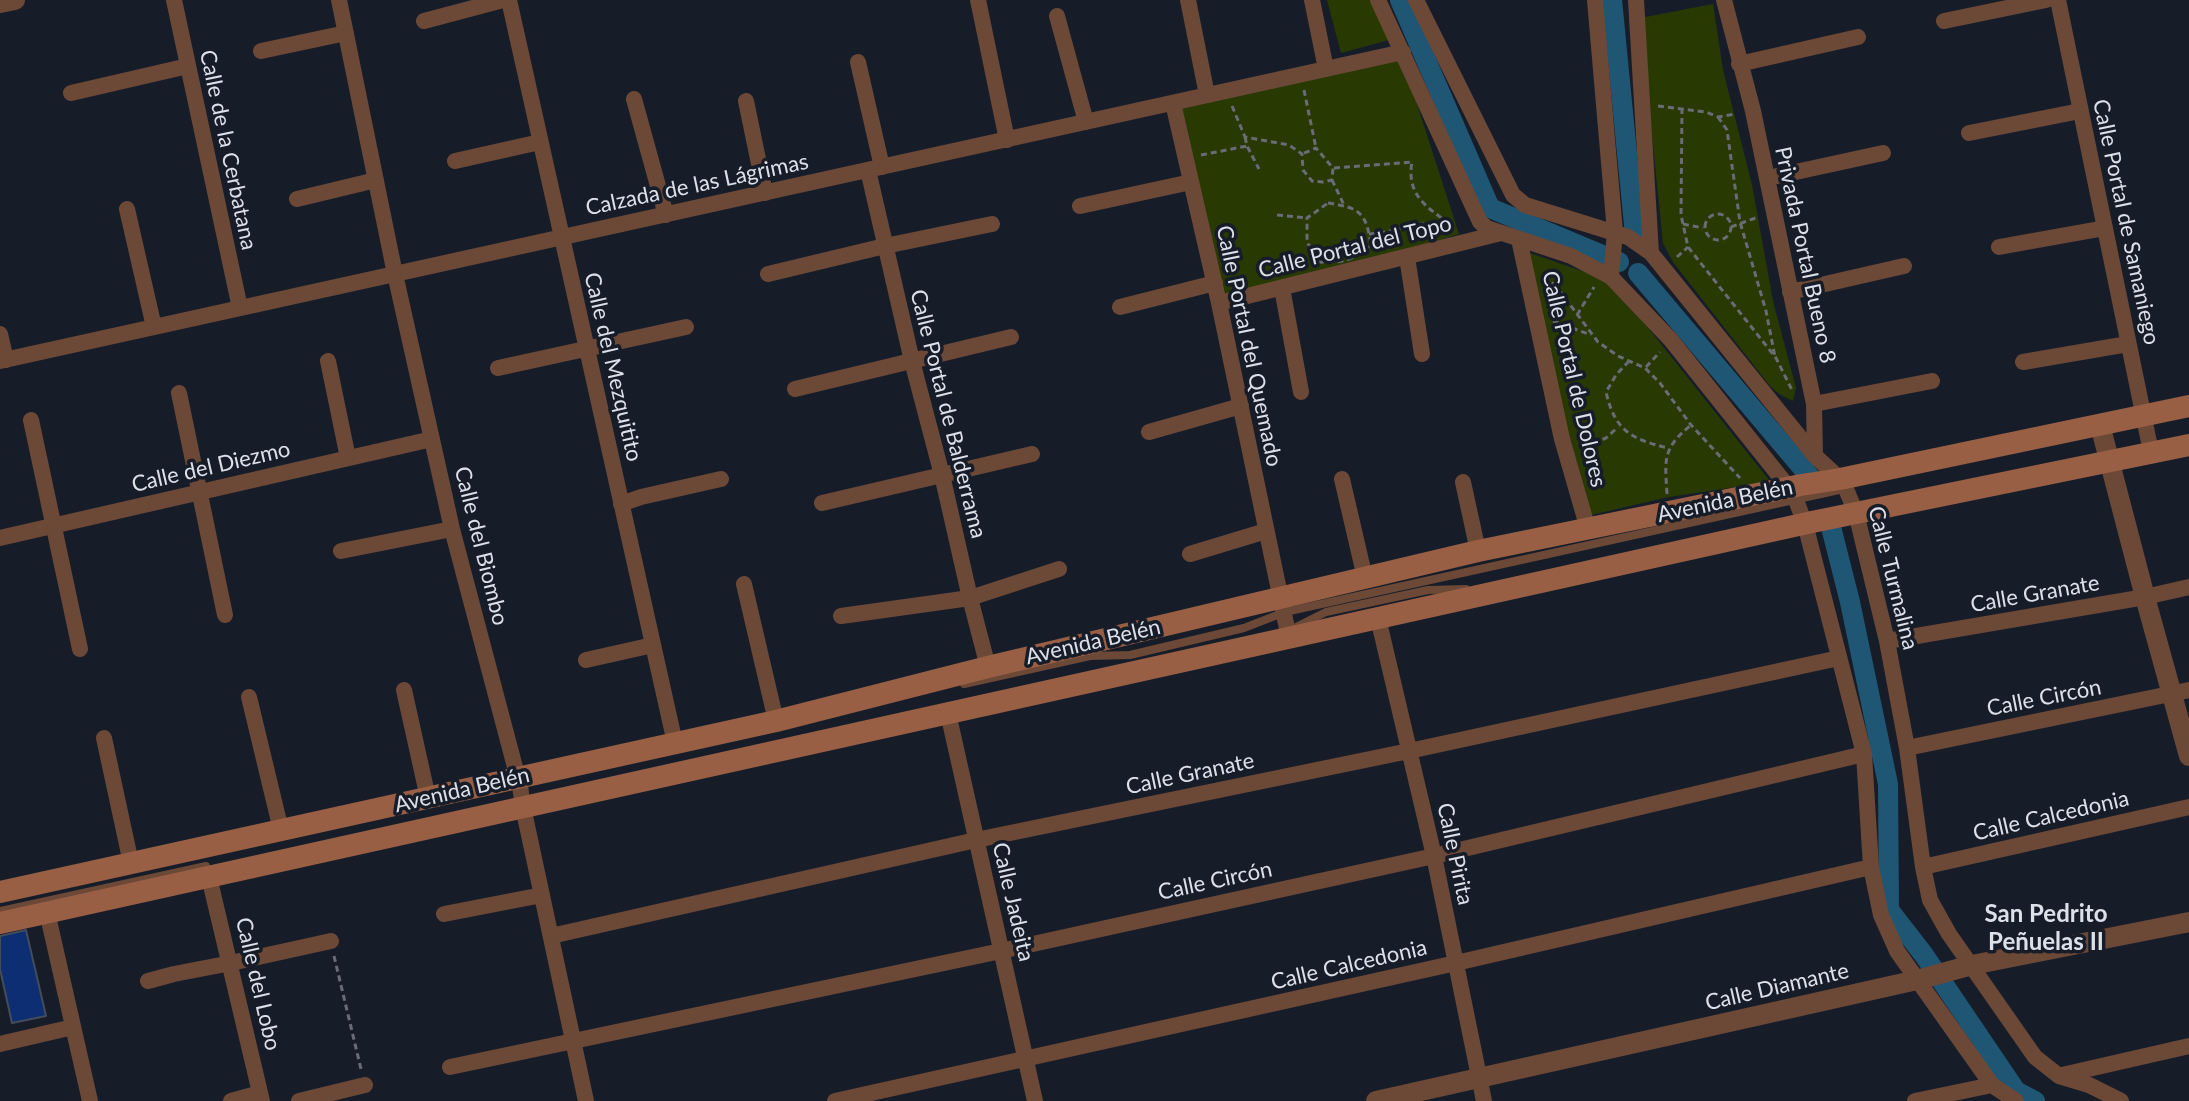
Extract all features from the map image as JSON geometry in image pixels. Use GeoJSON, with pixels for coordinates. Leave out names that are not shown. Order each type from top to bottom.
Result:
{"type":"FeatureCollection","features":[{"type":"Feature","properties":{"kind":"main road","name":"Avenida Belén"},"geometry":{"type":"LineString","coordinates":[[0,923],[522,794],[948,713],[1288,634],[1378,618],[1852,496],[2106,442],[2145,423],[2182,413]]}},
{"type":"Feature","properties":{"kind":"main road","name":"Avenida Belén"},"geometry":{"type":"LineString","coordinates":[[0,892],[428,798],[522,794],[675,743],[776,721],[988,667],[1283,605],[1365,578],[1478,551],[1755,496],[1799,509],[2106,442],[2189,445]]}},
{"type":"Feature","properties":{"kind":"street"},"geometry":{"type":"LineString","coordinates":[[0,3],[13,0]]}},
{"type":"Feature","properties":{"kind":"street","name":"Calle de la Cerbatana"},"geometry":{"type":"LineString","coordinates":[[174,0],[240,308]]}},
{"type":"Feature","properties":{"kind":"street","name":"Calle del Biombo"},"geometry":{"type":"LineString","coordinates":[[339,0],[395,274],[452,529],[522,794],[586,1101]]}},
{"type":"Feature","properties":{"kind":"street"},"geometry":{"type":"LineString","coordinates":[[424,21],[506,0]]}},
{"type":"Feature","properties":{"kind":"street","name":"Calle del Mezquitito"},"geometry":{"type":"LineString","coordinates":[[506,0],[675,743]]}},
{"type":"Feature","properties":{"kind":"street"},"geometry":{"type":"LineString","coordinates":[[978,0],[1007,140]]}},
{"type":"Feature","properties":{"kind":"street"},"geometry":{"type":"LineString","coordinates":[[1188,0],[1207,95]]}},
{"type":"Feature","properties":{"kind":"street"},"geometry":{"type":"LineString","coordinates":[[1312,0],[1326,69]]}},
{"type":"Feature","properties":{"kind":"street"},"geometry":{"type":"LineString","coordinates":[[1378,0],[1473,211],[1487,228],[1571,256],[1607,276],[1671,340],[1799,509],[1864,754],[1871,867],[1881,915],[1897,951],[1926,977],[1992,1085],[2016,1101]]}},
{"type":"Feature","properties":{"kind":"street"},"geometry":{"type":"LineString","coordinates":[[1416,0],[1513,195],[1525,205],[1628,237],[1651,253],[1815,456],[1852,496]]}},
{"type":"Feature","properties":{"kind":"street"},"geometry":{"type":"LineString","coordinates":[[1595,0],[1615,232],[1607,276]]}},
{"type":"Feature","properties":{"kind":"street"},"geometry":{"type":"LineString","coordinates":[[1637,0],[1651,253]]}},
{"type":"Feature","properties":{"kind":"street","name":"Privada Portal Bueno 8"},"geometry":{"type":"LineString","coordinates":[[1724,0],[1768,178],[1814,404],[1815,456]]}},
{"type":"Feature","properties":{"kind":"street"},"geometry":{"type":"LineString","coordinates":[[1944,21],[2046,0]]}},
{"type":"Feature","properties":{"kind":"street","name":"Calle Portal de Samaniego"},"geometry":{"type":"LineString","coordinates":[[2058,0],[2150,445]]}},
{"type":"Feature","properties":{"kind":"street"},"geometry":{"type":"LineString","coordinates":[[1057,16],[1086,122]]}},
{"type":"Feature","properties":{"kind":"street"},"geometry":{"type":"LineString","coordinates":[[261,51],[346,33]]}},
{"type":"Feature","properties":{"kind":"street"},"geometry":{"type":"LineString","coordinates":[[1739,64],[1858,37]]}},
{"type":"Feature","properties":{"kind":"street","name":"Calzada de las Lágrimas"},"geometry":{"type":"LineString","coordinates":[[3,361],[1403,52]]}},
{"type":"Feature","properties":{"kind":"street","name":"Calle Portal de Balderrama"},"geometry":{"type":"LineString","coordinates":[[858,62],[885,246],[988,667]]}},
{"type":"Feature","properties":{"kind":"street"},"geometry":{"type":"LineString","coordinates":[[71,93],[188,66]]}},
{"type":"Feature","properties":{"kind":"street"},"geometry":{"type":"LineString","coordinates":[[634,99],[666,215]]}},
{"type":"Feature","properties":{"kind":"street"},"geometry":{"type":"LineString","coordinates":[[746,101],[765,193]]}},
{"type":"Feature","properties":{"kind":"street","name":"Calle Portal del Quemado"},"geometry":{"type":"LineString","coordinates":[[1173,103],[1215,283],[1288,634]]}},
{"type":"Feature","properties":{"kind":"street"},"geometry":{"type":"LineString","coordinates":[[1969,133],[2080,111]]}},
{"type":"Feature","properties":{"kind":"street"},"geometry":{"type":"LineString","coordinates":[[455,161],[540,142]]}},
{"type":"Feature","properties":{"kind":"street"},"geometry":{"type":"LineString","coordinates":[[1768,178],[1883,153]]}},
{"type":"Feature","properties":{"kind":"street"},"geometry":{"type":"LineString","coordinates":[[297,199],[376,180]]}},
{"type":"Feature","properties":{"kind":"street"},"geometry":{"type":"LineString","coordinates":[[1080,206],[1191,182]]}},
{"type":"Feature","properties":{"kind":"street"},"geometry":{"type":"LineString","coordinates":[[127,209],[154,327]]}},
{"type":"Feature","properties":{"kind":"street"},"geometry":{"type":"LineString","coordinates":[[768,274],[992,224]]}},
{"type":"Feature","properties":{"kind":"street"},"geometry":{"type":"LineString","coordinates":[[1999,247],[2105,228]]}},
{"type":"Feature","properties":{"kind":"street","name":"Calle Portal del Topo"},"geometry":{"type":"LineString","coordinates":[[1219,303],[1501,233]]}},
{"type":"Feature","properties":{"kind":"street","name":"Calle Portal de Dolores"},"geometry":{"type":"LineString","coordinates":[[1519,239],[1562,439],[1588,529]]}},
{"type":"Feature","properties":{"kind":"street"},"geometry":{"type":"LineString","coordinates":[[1407,257],[1422,354]]}},
{"type":"Feature","properties":{"kind":"street"},"geometry":{"type":"LineString","coordinates":[[1790,292],[1904,266]]}},
{"type":"Feature","properties":{"kind":"street"},"geometry":{"type":"LineString","coordinates":[[1120,307],[1215,283]]}},
{"type":"Feature","properties":{"kind":"street"},"geometry":{"type":"LineString","coordinates":[[1282,288],[1301,392]]}},
{"type":"Feature","properties":{"kind":"street"},"geometry":{"type":"LineString","coordinates":[[498,368],[686,327]]}},
{"type":"Feature","properties":{"kind":"street"},"geometry":{"type":"LineString","coordinates":[[0,334],[3,361]]}},
{"type":"Feature","properties":{"kind":"street"},"geometry":{"type":"LineString","coordinates":[[795,389],[1011,337]]}},
{"type":"Feature","properties":{"kind":"street"},"geometry":{"type":"LineString","coordinates":[[2023,362],[2128,344]]}},
{"type":"Feature","properties":{"kind":"street"},"geometry":{"type":"LineString","coordinates":[[328,361],[348,458]]}},
{"type":"Feature","properties":{"kind":"street"},"geometry":{"type":"LineString","coordinates":[[1814,404],[1932,381]]}},
{"type":"Feature","properties":{"kind":"street"},"geometry":{"type":"LineString","coordinates":[[179,393],[225,615]]}},
{"type":"Feature","properties":{"kind":"street"},"geometry":{"type":"LineString","coordinates":[[1149,432],[1241,406]]}},
{"type":"Feature","properties":{"kind":"street"},"geometry":{"type":"LineString","coordinates":[[31,420],[80,649]]}},
{"type":"Feature","properties":{"kind":"street","name":"Calle del Diezmo"},"geometry":{"type":"LineString","coordinates":[[0,538],[432,439]]}},
{"type":"Feature","properties":{"kind":"street"},"geometry":{"type":"LineString","coordinates":[[2106,442],[2145,597],[2180,692],[2189,756]]}},
{"type":"Feature","properties":{"kind":"street"},"geometry":{"type":"LineString","coordinates":[[822,503],[1032,454]]}},
{"type":"Feature","properties":{"kind":"street"},"geometry":{"type":"LineString","coordinates":[[621,504],[721,479]]}},
{"type":"Feature","properties":{"kind":"street"},"geometry":{"type":"LineString","coordinates":[[1342,479],[1365,578]]}},
{"type":"Feature","properties":{"kind":"street"},"geometry":{"type":"LineString","coordinates":[[1463,482],[1478,551]]}},
{"type":"Feature","properties":{"kind":"street","name":"Calle Turmalina"},"geometry":{"type":"LineString","coordinates":[[1852,496],[1887,641],[1930,900],[1964,967],[2035,1057],[2059,1076],[2089,1085],[2121,1101]]}},
{"type":"Feature","properties":{"kind":"street"},"geometry":{"type":"LineString","coordinates":[[341,551],[452,529]]}},
{"type":"Feature","properties":{"kind":"street"},"geometry":{"type":"LineString","coordinates":[[1190,554],[1266,531]]}},
{"type":"Feature","properties":{"kind":"street"},"geometry":{"type":"LineString","coordinates":[[841,616],[970,598],[1059,569]]}},
{"type":"Feature","properties":{"kind":"street"},"geometry":{"type":"LineString","coordinates":[[744,584],[776,721]]}},
{"type":"Feature","properties":{"kind":"street","name":"Calle Granate"},"geometry":{"type":"LineString","coordinates":[[1887,641],[2189,587]]}},
{"type":"Feature","properties":{"kind":"street","name":"Calle Pirita"},"geometry":{"type":"LineString","coordinates":[[1378,618],[1434,856],[1484,1101]]}},
{"type":"Feature","properties":{"kind":"street"},"geometry":{"type":"LineString","coordinates":[[586,660],[653,645]]}},
{"type":"Feature","properties":{"kind":"street","name":"Calle Granate"},"geometry":{"type":"LineString","coordinates":[[551,936],[976,840],[1839,658]]}},
{"type":"Feature","properties":{"kind":"street"},"geometry":{"type":"LineString","coordinates":[[404,690],[428,798]]}},
{"type":"Feature","properties":{"kind":"street","name":"Calle Circón"},"geometry":{"type":"LineString","coordinates":[[1907,748],[2180,692]]}},
{"type":"Feature","properties":{"kind":"street"},"geometry":{"type":"LineString","coordinates":[[249,697],[281,830]]}},
{"type":"Feature","properties":{"kind":"street","name":"Calle Jadeita"},"geometry":{"type":"LineString","coordinates":[[948,713],[1035,1101]]}},
{"type":"Feature","properties":{"kind":"street"},"geometry":{"type":"LineString","coordinates":[[104,738],[131,863]]}},
{"type":"Feature","properties":{"kind":"street","name":"Calle Circón"},"geometry":{"type":"LineString","coordinates":[[450,1067],[1434,856],[1864,754]]}},
{"type":"Feature","properties":{"kind":"street","name":"Calle Calcedonia"},"geometry":{"type":"LineString","coordinates":[[1923,867],[2189,807]]}},
{"type":"Feature","properties":{"kind":"street","name":"Calle Calcedonia"},"geometry":{"type":"LineString","coordinates":[[835,1101],[1871,867]]}},
{"type":"Feature","properties":{"kind":"street","name":"Calle del Lobo"},"geometry":{"type":"LineString","coordinates":[[212,870],[261,1097]]}},
{"type":"Feature","properties":{"kind":"street"},"geometry":{"type":"LineString","coordinates":[[444,914],[542,895]]}},
{"type":"Feature","properties":{"kind":"street"},"geometry":{"type":"LineString","coordinates":[[47,912],[90,1101]]}},
{"type":"Feature","properties":{"kind":"street","name":"Calle Diamante"},"geometry":{"type":"LineString","coordinates":[[1376,1101],[1964,967],[2189,922]]}},
{"type":"Feature","properties":{"kind":"street"},"geometry":{"type":"LineString","coordinates":[[148,981],[331,941]]}},
{"type":"Feature","properties":{"kind":"street"},"geometry":{"type":"LineString","coordinates":[[0,1044],[73,1027]]}},
{"type":"Feature","properties":{"kind":"street"},"geometry":{"type":"LineString","coordinates":[[2059,1076],[2189,1046]]}},
{"type":"Feature","properties":{"kind":"street"},"geometry":{"type":"LineString","coordinates":[[299,1101],[365,1085]]}},
{"type":"Feature","properties":{"kind":"street"},"geometry":{"type":"LineString","coordinates":[[1915,1101],[1992,1085]]}},
{"type":"Feature","properties":{"kind":"street"},"geometry":{"type":"LineString","coordinates":[[231,1101],[261,1097]]}},
{"type":"Feature","properties":{"kind":"lane"},"geometry":{"type":"LineString","coordinates":[[2182,413],[2189,416]]}},
{"type":"Feature","properties":{"kind":"lane"},"geometry":{"type":"LineString","coordinates":[[2077,458],[2106,442]]}},
{"type":"Feature","properties":{"kind":"lane"},"geometry":{"type":"LineString","coordinates":[[960,685],[1090,656],[1130,655],[1244,628],[1283,605],[1799,509]]}},
{"type":"Feature","properties":{"kind":"lane"},"geometry":{"type":"LineString","coordinates":[[1708,535],[1739,528]]}},
{"type":"Feature","properties":{"kind":"lane"},"geometry":{"type":"LineString","coordinates":[[581,784],[1288,634],[1326,612],[1428,590],[1465,590],[1522,576]]}},
{"type":"Feature","properties":{"kind":"lane"},"geometry":{"type":"LineString","coordinates":[[0,903],[522,794],[929,692]]}},
{"type":"Feature","properties":{"kind":"lane"},"geometry":{"type":"LineString","coordinates":[[0,911],[212,870]]}},
{"type":"Feature","properties":{"kind":"path"},"geometry":{"type":"LineString","coordinates":[[1301,75],[1316,148],[1333,168],[1332,180],[1345,206]]}},
{"type":"Feature","properties":{"kind":"path"},"geometry":{"type":"LineString","coordinates":[[1227,91],[1259,169]]}},
{"type":"Feature","properties":{"kind":"path"},"geometry":{"type":"LineString","coordinates":[[1642,105],[1682,108],[1718,117],[1753,111]]}},
{"type":"Feature","properties":{"kind":"path"},"geometry":{"type":"LineString","coordinates":[[1682,108],[1681,215],[1688,247],[1776,358],[1793,392],[1809,382]]}},
{"type":"Feature","properties":{"kind":"path"},"geometry":{"type":"LineString","coordinates":[[1718,117],[1727,130],[1740,222],[1776,358]]}},
{"type":"Feature","properties":{"kind":"path"},"geometry":{"type":"LineString","coordinates":[[1245,137],[1289,145],[1302,154]]}},
{"type":"Feature","properties":{"kind":"path"},"geometry":{"type":"LineString","coordinates":[[1185,158],[1247,146]]}},
{"type":"Feature","properties":{"kind":"path"},"geometry":{"type":"LineString","coordinates":[[1302,154],[1316,148]]}},
{"type":"Feature","properties":{"kind":"path"},"geometry":{"type":"LineString","coordinates":[[1302,154],[1303,170],[1312,181],[1332,180]]}},
{"type":"Feature","properties":{"kind":"path"},"geometry":{"type":"LineString","coordinates":[[1333,168],[1412,162],[1409,175],[1413,189],[1420,200],[1452,225],[1430,223],[1369,234]]}},
{"type":"Feature","properties":{"kind":"path"},"geometry":{"type":"LineString","coordinates":[[1277,215],[1307,218],[1328,203],[1351,207],[1368,223],[1371,245],[1340,263],[1319,262],[1307,242],[1307,218]]}},
{"type":"Feature","properties":{"kind":"path"},"geometry":{"type":"LineString","coordinates":[[1731,227],[1773,213]]}},
{"type":"Feature","properties":{"kind":"path"},"geometry":{"type":"LineString","coordinates":[[1721,214],[1728,219],[1731,227],[1723,240],[1708,236],[1705,229],[1713,215],[1721,214]]}},
{"type":"Feature","properties":{"kind":"path"},"geometry":{"type":"LineString","coordinates":[[1683,224],[1705,229]]}},
{"type":"Feature","properties":{"kind":"path"},"geometry":{"type":"LineString","coordinates":[[1544,274],[1594,337],[1618,356],[1645,368],[1660,383],[1691,425],[1755,496]]}},
{"type":"Feature","properties":{"kind":"path"},"geometry":{"type":"LineString","coordinates":[[1577,316],[1607,276]]}},
{"type":"Feature","properties":{"kind":"path"},"geometry":{"type":"LineString","coordinates":[[1535,314],[1594,337]]}},
{"type":"Feature","properties":{"kind":"path"},"geometry":{"type":"LineString","coordinates":[[1629,361],[1606,392],[1610,410],[1619,426],[1653,444],[1668,448]]}},
{"type":"Feature","properties":{"kind":"path"},"geometry":{"type":"LineString","coordinates":[[1676,511],[1667,494],[1665,465],[1668,448],[1691,425]]}},
{"type":"Feature","properties":{"kind":"path"},"geometry":{"type":"LineString","coordinates":[[1562,439],[1583,448],[1606,438],[1619,426]]}},
{"type":"Feature","properties":{"kind":"path"},"geometry":{"type":"LineString","coordinates":[[331,941],[365,1085]]}},
{"type":"Feature","properties":{"kind":"green space"},"geometry":{"type":"Polygon","coordinates":[[[1327,0],[1370,0],[1389,40],[1341,53],[1327,0]]]}},
{"type":"Feature","properties":{"kind":"green space"},"geometry":{"type":"Polygon","coordinates":[[[1713,4],[1723,70],[1752,185],[1773,301],[1796,388],[1793,401],[1770,386],[1673,262],[1663,243],[1640,18],[1713,4]]]}},
{"type":"Feature","properties":{"kind":"green space"},"geometry":{"type":"Polygon","coordinates":[[[1402,58],[1459,234],[1392,255],[1214,297],[1174,109],[1402,58]]]}},
{"type":"Feature","properties":{"kind":"green space"},"geometry":{"type":"Polygon","coordinates":[[[1527,252],[1611,281],[1769,480],[1669,497],[1591,515],[1571,446],[1527,252]]]}},
{"type":"Feature","properties":{"kind":"building"},"geometry":{"type":"Polygon","coordinates":[[[26,930],[46,1016],[12,1023],[0,969],[0,936],[26,930]]]}},
{"type":"Feature","properties":{"kind":"waterway"},"geometry":{"type":"LineString","coordinates":[[1400,0],[1490,208],[1619,262]]}},
{"type":"Feature","properties":{"kind":"waterway"},"geometry":{"type":"LineString","coordinates":[[1612,0],[1635,235]]}},
{"type":"Feature","properties":{"kind":"waterway"},"geometry":{"type":"LineString","coordinates":[[1638,273],[1811,478]]}},
{"type":"Feature","properties":{"kind":"waterway"},"geometry":{"type":"LineString","coordinates":[[1831,527],[1888,784],[1889,910],[1924,955],[2016,1091],[2035,1101]]}},
{"type":"Feature","properties":{"kind":"district","name":"San Pedrito Peñuelas II"},"geometry":{"type":"Point","coordinates":[2046,928]}}]}
